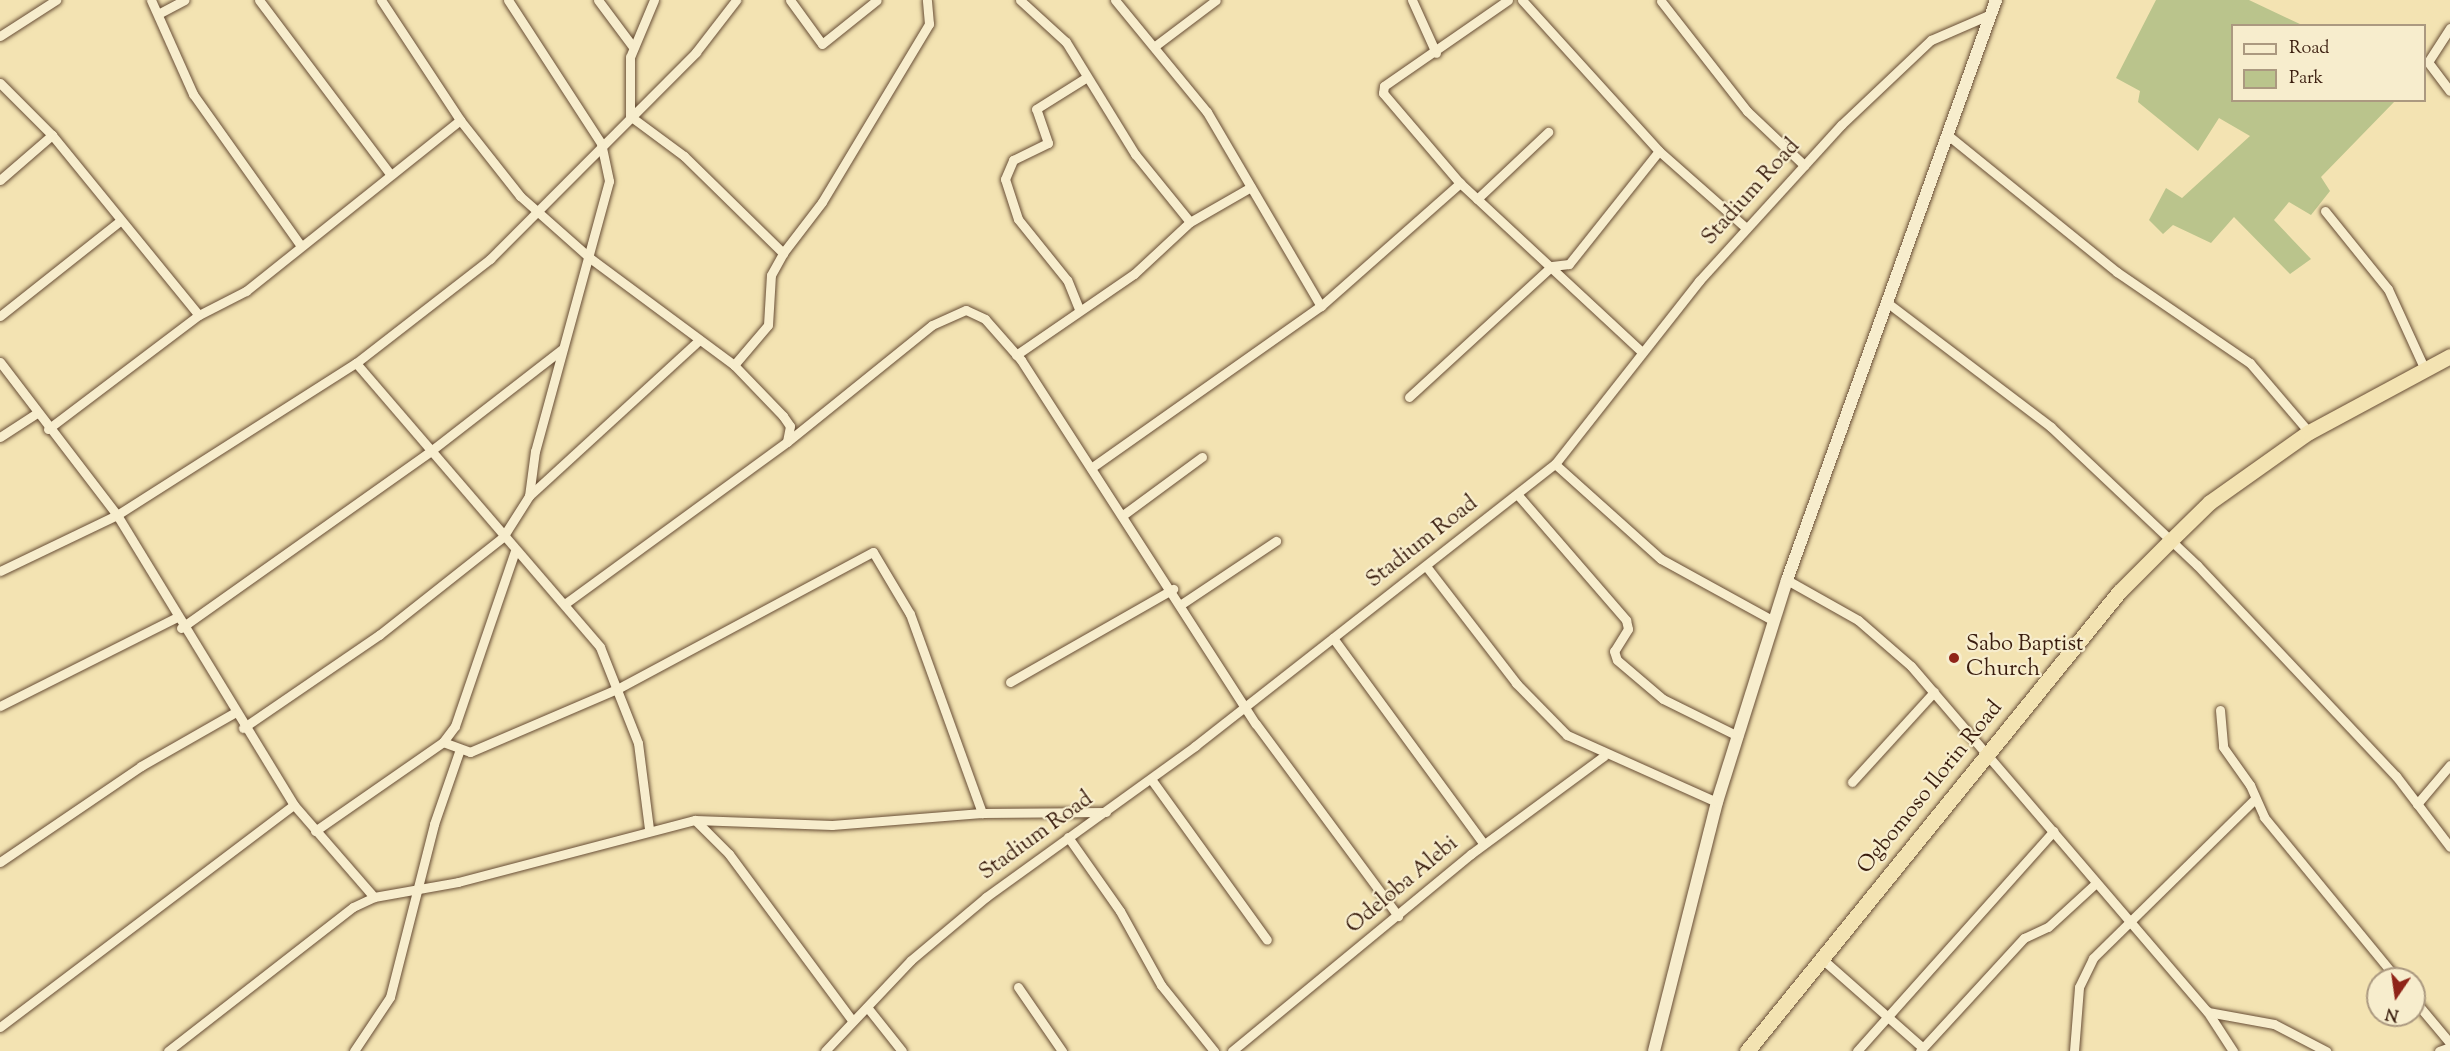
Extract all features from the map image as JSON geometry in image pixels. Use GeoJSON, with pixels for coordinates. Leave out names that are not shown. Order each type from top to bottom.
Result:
{"type":"FeatureCollection","features":[{"type":"Feature","properties":{"kind":"highway","name":"Ogbomoso Ilorin Road"},"geometry":{"type":"LineString","coordinates":[[1747,1051],[1821,957],[1986,759],[2119,592],[2169,542],[2210,502],[2309,432],[2450,356]]}},
{"type":"Feature","properties":{"kind":"main road"},"geometry":{"type":"LineString","coordinates":[[1654,1051],[1717,802],[1787,580],[1889,304],[1996,0]]}},
{"type":"Feature","properties":{"kind":"street"},"geometry":{"type":"LineString","coordinates":[[0,36],[56,0]]}},
{"type":"Feature","properties":{"kind":"street"},"geometry":{"type":"LineString","coordinates":[[151,0],[193,94],[301,246]]}},
{"type":"Feature","properties":{"kind":"street"},"geometry":{"type":"LineString","coordinates":[[159,14],[184,0]]}},
{"type":"Feature","properties":{"kind":"street"},"geometry":{"type":"LineString","coordinates":[[259,0],[390,174]]}},
{"type":"Feature","properties":{"kind":"street"},"geometry":{"type":"LineString","coordinates":[[381,0],[460,120],[536,210],[590,258],[734,365],[787,421],[787,442]]}},
{"type":"Feature","properties":{"kind":"street"},"geometry":{"type":"LineString","coordinates":[[508,0],[601,144],[609,181],[590,258],[561,350],[529,496]]}},
{"type":"Feature","properties":{"kind":"street"},"geometry":{"type":"LineString","coordinates":[[598,0],[633,47]]}},
{"type":"Feature","properties":{"kind":"street"},"geometry":{"type":"LineString","coordinates":[[630,116],[633,47],[654,0]]}},
{"type":"Feature","properties":{"kind":"street"},"geometry":{"type":"LineString","coordinates":[[0,571],[117,515],[356,363],[490,259],[601,144],[696,52],[736,0]]}},
{"type":"Feature","properties":{"kind":"street"},"geometry":{"type":"LineString","coordinates":[[790,0],[822,44],[877,0]]}},
{"type":"Feature","properties":{"kind":"street"},"geometry":{"type":"LineString","coordinates":[[734,365],[768,325],[771,275],[783,254],[822,202],[929,24],[927,0]]}},
{"type":"Feature","properties":{"kind":"street"},"geometry":{"type":"LineString","coordinates":[[1020,0],[1066,42],[1135,154],[1190,222]]}},
{"type":"Feature","properties":{"kind":"street"},"geometry":{"type":"LineString","coordinates":[[1115,0],[1207,112],[1321,306]]}},
{"type":"Feature","properties":{"kind":"street"},"geometry":{"type":"LineString","coordinates":[[1155,46],[1216,0]]}},
{"type":"Feature","properties":{"kind":"street"},"geometry":{"type":"LineString","coordinates":[[1412,0],[1436,53]]}},
{"type":"Feature","properties":{"kind":"street"},"geometry":{"type":"LineString","coordinates":[[1508,0],[1436,53],[1384,86],[1383,93],[1460,183],[1642,352]]}},
{"type":"Feature","properties":{"kind":"street"},"geometry":{"type":"LineString","coordinates":[[1522,0],[1659,151],[1745,227]]}},
{"type":"Feature","properties":{"kind":"street"},"geometry":{"type":"LineString","coordinates":[[1661,1],[1748,111],[1804,165]]}},
{"type":"Feature","properties":{"kind":"street","name":"Stadium Road"},"geometry":{"type":"LineString","coordinates":[[825,1051],[852,1020],[946,930],[1068,837],[1151,779],[1555,464],[1642,352],[1745,227],[1804,165],[1932,40],[1991,14]]}},
{"type":"Feature","properties":{"kind":"street"},"geometry":{"type":"LineString","coordinates":[[2450,28],[2428,62],[2450,91]]}},
{"type":"Feature","properties":{"kind":"street"},"geometry":{"type":"LineString","coordinates":[[1079,309],[1067,280],[1018,219],[1005,178],[1013,160],[1048,143],[1036,109],[1087,77]]}},
{"type":"Feature","properties":{"kind":"street"},"geometry":{"type":"LineString","coordinates":[[0,82],[52,135],[199,315]]}},
{"type":"Feature","properties":{"kind":"street"},"geometry":{"type":"LineString","coordinates":[[630,116],[673,146],[783,254]]}},
{"type":"Feature","properties":{"kind":"street"},"geometry":{"type":"LineString","coordinates":[[48,429],[199,315],[246,291],[460,120]]}},
{"type":"Feature","properties":{"kind":"street"},"geometry":{"type":"LineString","coordinates":[[1477,199],[1548,132]]}},
{"type":"Feature","properties":{"kind":"street"},"geometry":{"type":"LineString","coordinates":[[0,180],[52,135]]}},
{"type":"Feature","properties":{"kind":"street"},"geometry":{"type":"LineString","coordinates":[[1949,136],[2117,272],[2250,363],[2309,432]]}},
{"type":"Feature","properties":{"kind":"street"},"geometry":{"type":"LineString","coordinates":[[1409,397],[1552,266],[1569,264],[1659,151]]}},
{"type":"Feature","properties":{"kind":"street"},"geometry":{"type":"LineString","coordinates":[[1091,468],[1321,306],[1460,183]]}},
{"type":"Feature","properties":{"kind":"street"},"geometry":{"type":"LineString","coordinates":[[1016,355],[1079,309],[1134,274],[1190,222],[1251,187]]}},
{"type":"Feature","properties":{"kind":"street"},"geometry":{"type":"LineString","coordinates":[[2325,211],[2388,289],[2425,370]]}},
{"type":"Feature","properties":{"kind":"street"},"geometry":{"type":"LineString","coordinates":[[0,316],[120,221]]}},
{"type":"Feature","properties":{"kind":"street"},"geometry":{"type":"LineString","coordinates":[[1889,304],[2051,427],[2253,624],[2416,804],[2450,847]]}},
{"type":"Feature","properties":{"kind":"street"},"geometry":{"type":"LineString","coordinates":[[566,603],[787,442],[951,313],[966,310],[985,319],[1016,355],[1183,603],[1247,705],[1398,916]]}},
{"type":"Feature","properties":{"kind":"street"},"geometry":{"type":"LineString","coordinates":[[243,728],[379,636],[502,537],[529,496],[699,340]]}},
{"type":"Feature","properties":{"kind":"street"},"geometry":{"type":"LineString","coordinates":[[181,628],[432,450],[561,350]]}},
{"type":"Feature","properties":{"kind":"street"},"geometry":{"type":"LineString","coordinates":[[0,362],[48,429],[117,515],[181,628],[294,805],[374,897]]}},
{"type":"Feature","properties":{"kind":"street"},"geometry":{"type":"LineString","coordinates":[[356,363],[432,450],[502,537],[566,603],[600,647],[619,688],[638,743],[649,829]]}},
{"type":"Feature","properties":{"kind":"street"},"geometry":{"type":"LineString","coordinates":[[0,437],[37,413]]}},
{"type":"Feature","properties":{"kind":"street"},"geometry":{"type":"LineString","coordinates":[[1123,515],[1202,457]]}},
{"type":"Feature","properties":{"kind":"street"},"geometry":{"type":"LineString","coordinates":[[1555,464],[1661,559],[1774,621]]}},
{"type":"Feature","properties":{"kind":"street"},"geometry":{"type":"LineString","coordinates":[[1517,494],[1626,620],[1628,629],[1614,651],[1617,660],[1663,699],[1738,736]]}},
{"type":"Feature","properties":{"kind":"street"},"geometry":{"type":"LineString","coordinates":[[1183,603],[1276,541]]}},
{"type":"Feature","properties":{"kind":"street"},"geometry":{"type":"LineString","coordinates":[[315,831],[443,742],[455,726],[515,551]]}},
{"type":"Feature","properties":{"kind":"street"},"geometry":{"type":"LineString","coordinates":[[443,742],[459,752],[470,752],[619,688],[873,552],[910,614],[982,813]]}},
{"type":"Feature","properties":{"kind":"street"},"geometry":{"type":"LineString","coordinates":[[1426,566],[1541,712],[1604,756],[1717,802]]}},
{"type":"Feature","properties":{"kind":"street"},"geometry":{"type":"LineString","coordinates":[[1787,580],[1858,620],[1934,692],[1986,759],[2054,831],[2095,884],[2207,1011],[2233,1051]]}},
{"type":"Feature","properties":{"kind":"street"},"geometry":{"type":"LineString","coordinates":[[1010,682],[1173,589]]}},
{"type":"Feature","properties":{"kind":"street"},"geometry":{"type":"LineString","coordinates":[[0,706],[175,618]]}},
{"type":"Feature","properties":{"kind":"street"},"geometry":{"type":"LineString","coordinates":[[1333,638],[1484,844]]}},
{"type":"Feature","properties":{"kind":"street"},"geometry":{"type":"LineString","coordinates":[[1852,782],[1934,692]]}},
{"type":"Feature","properties":{"kind":"street"},"geometry":{"type":"LineString","coordinates":[[2220,710],[2223,747],[2264,817],[2387,967]]}},
{"type":"Feature","properties":{"kind":"street"},"geometry":{"type":"LineString","coordinates":[[0,862],[141,766],[234,713]]}},
{"type":"Feature","properties":{"kind":"street"},"geometry":{"type":"LineString","coordinates":[[354,1051],[390,997],[421,888],[434,824],[459,752]]}},
{"type":"Feature","properties":{"kind":"street","name":"Odeloba Alebi"},"geometry":{"type":"LineString","coordinates":[[1232,1051],[1484,844],[1604,756]]}},
{"type":"Feature","properties":{"kind":"street"},"geometry":{"type":"LineString","coordinates":[[2416,804],[2450,765]]}},
{"type":"Feature","properties":{"kind":"street"},"geometry":{"type":"LineString","coordinates":[[1151,779],[1267,940]]}},
{"type":"Feature","properties":{"kind":"street"},"geometry":{"type":"LineString","coordinates":[[2074,1051],[2079,987],[2093,958],[2127,919],[2255,799]]}},
{"type":"Feature","properties":{"kind":"street"},"geometry":{"type":"LineString","coordinates":[[0,1027],[294,805]]}},
{"type":"Feature","properties":{"kind":"street"},"geometry":{"type":"LineString","coordinates":[[168,1051],[353,907],[374,897],[421,888],[649,829],[695,820],[832,825],[982,813],[1106,812]]}},
{"type":"Feature","properties":{"kind":"street"},"geometry":{"type":"LineString","coordinates":[[695,820],[729,854],[852,1020]]}},
{"type":"Feature","properties":{"kind":"street"},"geometry":{"type":"LineString","coordinates":[[1857,1051],[2054,831]]}},
{"type":"Feature","properties":{"kind":"street"},"geometry":{"type":"LineString","coordinates":[[1068,837],[1111,897],[1161,985],[1214,1051]]}},
{"type":"Feature","properties":{"kind":"street"},"geometry":{"type":"LineString","coordinates":[[1821,957],[1888,1014],[1921,1049],[2024,938],[2048,927],[2095,884]]}},
{"type":"Feature","properties":{"kind":"street"},"geometry":{"type":"LineString","coordinates":[[1018,987],[1062,1051]]}},
{"type":"Feature","properties":{"kind":"street"},"geometry":{"type":"LineString","coordinates":[[867,1007],[902,1051]]}},
{"type":"Feature","properties":{"kind":"street"},"geometry":{"type":"LineString","coordinates":[[2207,1011],[2274,1024],[2326,1051]]}},
{"type":"Feature","properties":{"kind":"street"},"geometry":{"type":"LineString","coordinates":[[2426,1015],[2450,1045],[2439,1051]]}},
{"type":"Feature","properties":{"kind":"green space"},"geometry":{"type":"Polygon","coordinates":[[[2156,0],[2249,0],[2300,24],[2231,24],[2231,102],[2394,102],[2321,177],[2330,191],[2311,215],[2289,202],[2274,220],[2311,259],[2290,274],[2234,217],[2211,243],[2173,225],[2163,234],[2149,220],[2166,188],[2182,198],[2250,136],[2219,118],[2198,151],[2138,102],[2140,91],[2116,78],[2156,0]]]}},
{"type":"Feature","properties":{"kind":"place","name":"Sabo Baptist Church"},"geometry":{"type":"Point","coordinates":[1954,658]}}]}
